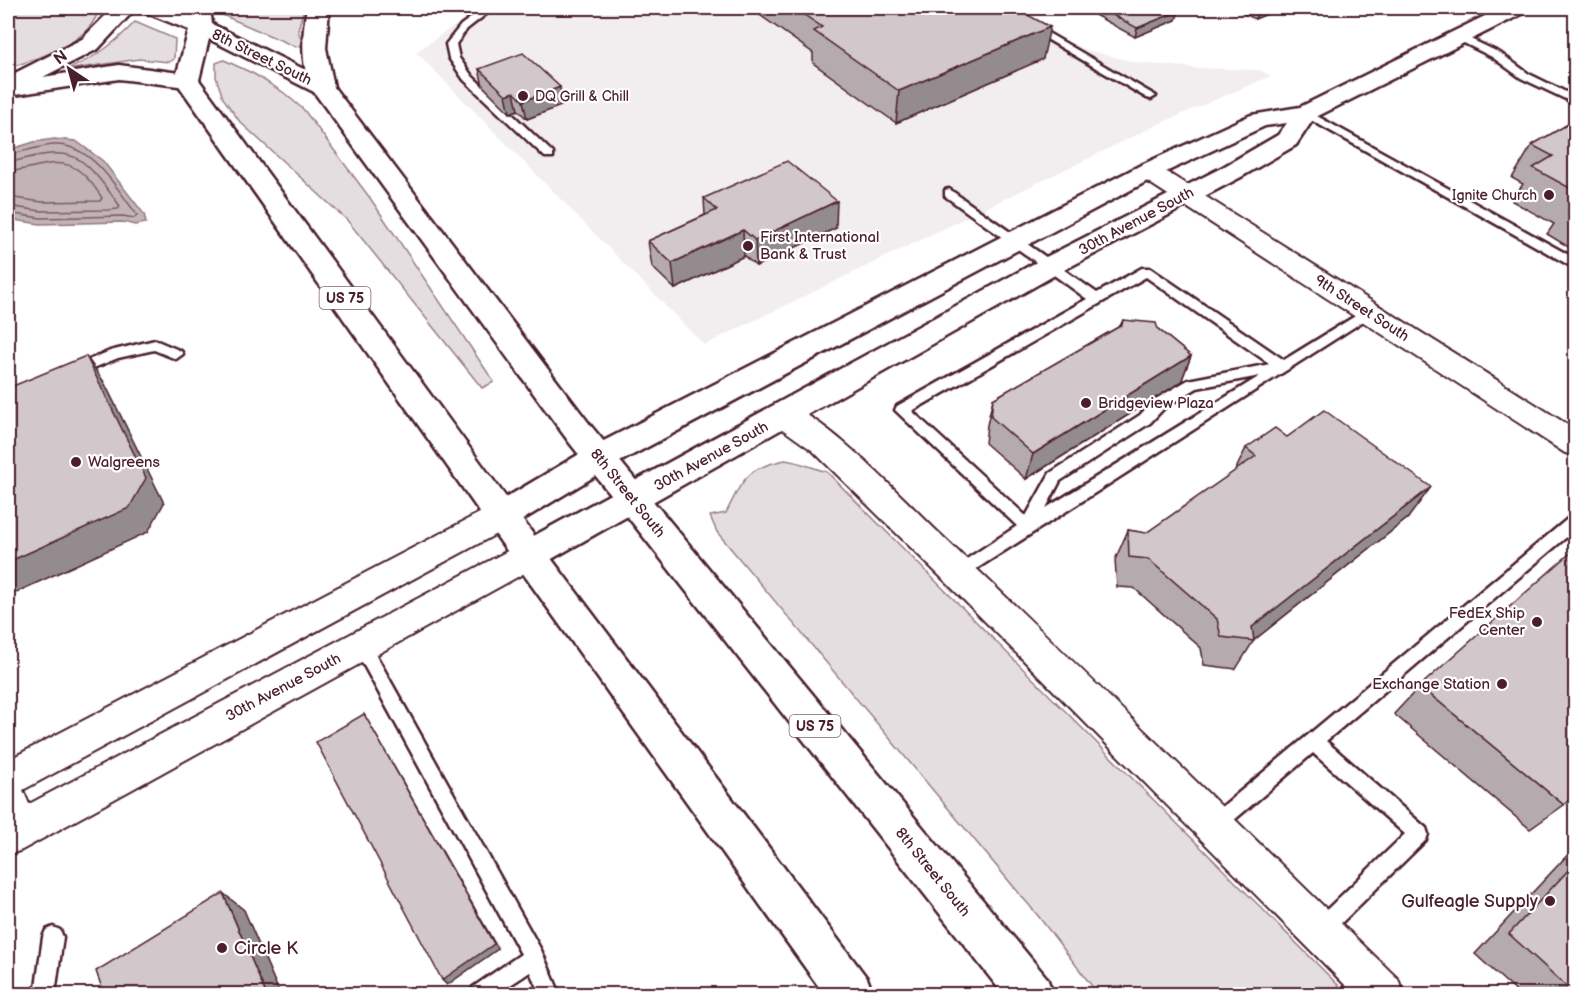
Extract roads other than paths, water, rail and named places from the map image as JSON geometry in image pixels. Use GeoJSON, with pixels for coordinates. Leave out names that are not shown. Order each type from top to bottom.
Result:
{"type":"FeatureCollection","features":[{"type":"Feature","properties":{"kind":"main road"},"geometry":{"type":"LineString","coordinates":[[8,87],[90,44],[125,8]]}},
{"type":"Feature","properties":{"kind":"main road","name":"8th Street South"},"geometry":{"type":"LineString","coordinates":[[154,8],[201,17],[322,87],[599,458],[1031,994]]}},
{"type":"Feature","properties":{"kind":"main road"},"geometry":{"type":"LineString","coordinates":[[318,8],[313,27],[314,54],[322,87]]}},
{"type":"Feature","properties":{"kind":"main road"},"geometry":{"type":"LineString","coordinates":[[502,516],[599,458],[1148,171],[1259,120],[1306,112],[1460,38],[1516,8]]}},
{"type":"Feature","properties":{"kind":"main road","name":"8th Street South"},"geometry":{"type":"LineString","coordinates":[[187,80],[201,17]]}},
{"type":"Feature","properties":{"kind":"main road"},"geometry":{"type":"LineString","coordinates":[[8,87],[119,72],[187,80]]}},
{"type":"Feature","properties":{"kind":"main road","name":"US 75"},"geometry":{"type":"LineString","coordinates":[[187,80],[529,555],[851,994]]}},
{"type":"Feature","properties":{"kind":"main road","name":"30th Avenue South"},"geometry":{"type":"LineString","coordinates":[[529,555],[633,500],[1052,265],[1232,172],[1287,140],[1306,112]]}},
{"type":"Feature","properties":{"kind":"street","name":"9th Street South"},"geometry":{"type":"LineString","coordinates":[[1148,171],[1575,445]]}},
{"type":"Feature","properties":{"kind":"street"},"geometry":{"type":"LineString","coordinates":[[784,415],[824,443],[959,573],[1383,994]]}},
{"type":"Feature","properties":{"kind":"street"},"geometry":{"type":"LineString","coordinates":[[8,779],[502,516]]}},
{"type":"Feature","properties":{"kind":"street","name":"30th Avenue South"},"geometry":{"type":"LineString","coordinates":[[11,822],[361,644],[529,555]]}},
{"type":"Feature","properties":{"kind":"lane"},"geometry":{"type":"LineString","coordinates":[[489,8],[464,27],[451,44],[454,58],[468,78],[549,155]]}},
{"type":"Feature","properties":{"kind":"lane"},"geometry":{"type":"LineString","coordinates":[[999,8],[1151,96]]}},
{"type":"Feature","properties":{"kind":"lane"},"geometry":{"type":"LineString","coordinates":[[1460,38],[1496,55],[1525,76],[1575,101]]}},
{"type":"Feature","properties":{"kind":"lane"},"geometry":{"type":"LineString","coordinates":[[1306,112],[1575,265]]}},
{"type":"Feature","properties":{"kind":"lane"},"geometry":{"type":"LineString","coordinates":[[949,193],[1052,265],[1096,299]]}},
{"type":"Feature","properties":{"kind":"lane"},"geometry":{"type":"LineString","coordinates":[[1028,527],[902,410],[1146,271],[1283,366]]}},
{"type":"Feature","properties":{"kind":"lane"},"geometry":{"type":"LineString","coordinates":[[959,573],[1028,527],[1370,313]]}},
{"type":"Feature","properties":{"kind":"lane"},"geometry":{"type":"LineString","coordinates":[[62,376],[116,354],[155,345],[176,354]]}},
{"type":"Feature","properties":{"kind":"lane"},"geometry":{"type":"LineString","coordinates":[[1028,527],[1054,477],[1145,419],[1159,404],[1194,384],[1283,366]]}},
{"type":"Feature","properties":{"kind":"lane"},"geometry":{"type":"LineString","coordinates":[[1212,826],[1575,520]]}},
{"type":"Feature","properties":{"kind":"lane"},"geometry":{"type":"LineString","coordinates":[[361,644],[534,957],[550,994]]}},
{"type":"Feature","properties":{"kind":"lane"},"geometry":{"type":"LineString","coordinates":[[1313,741],[1419,834],[1319,931]]}},
{"type":"Feature","properties":{"kind":"lane"},"geometry":{"type":"LineString","coordinates":[[45,994],[53,937]]}},
{"type":"Feature","properties":{"kind":"lane"},"geometry":{"type":"LineString","coordinates":[[480,994],[534,957]]}},
{"type":"Feature","properties":{"kind":"water"},"geometry":{"type":"Polygon","coordinates":[[[54,139],[76,141],[103,161],[144,214],[146,223],[135,225],[123,222],[40,224],[8,219],[8,150],[54,139]]]}},
{"type":"Feature","properties":{"kind":"place","name":"DQ Grill & Chill"},"geometry":{"type":"Point","coordinates":[523,96]}},
{"type":"Feature","properties":{"kind":"place","name":"Ignite Church"},"geometry":{"type":"Point","coordinates":[1549,195]}},
{"type":"Feature","properties":{"kind":"place","name":"First International Bank & Trust"},"geometry":{"type":"Point","coordinates":[748,246]}},
{"type":"Feature","properties":{"kind":"place","name":"Bridgeview Plaza"},"geometry":{"type":"Point","coordinates":[1086,403]}},
{"type":"Feature","properties":{"kind":"place","name":"Walgreens"},"geometry":{"type":"Point","coordinates":[76,462]}},
{"type":"Feature","properties":{"kind":"place","name":"FedEx Ship Center"},"geometry":{"type":"Point","coordinates":[1537,622]}},
{"type":"Feature","properties":{"kind":"place","name":"Exchange Station"},"geometry":{"type":"Point","coordinates":[1502,684]}},
{"type":"Feature","properties":{"kind":"place","name":"Gulfeagle Supply"},"geometry":{"type":"Point","coordinates":[1550,901]}},
{"type":"Feature","properties":{"kind":"place","name":"Circle K"},"geometry":{"type":"Point","coordinates":[222,948]}}]}
